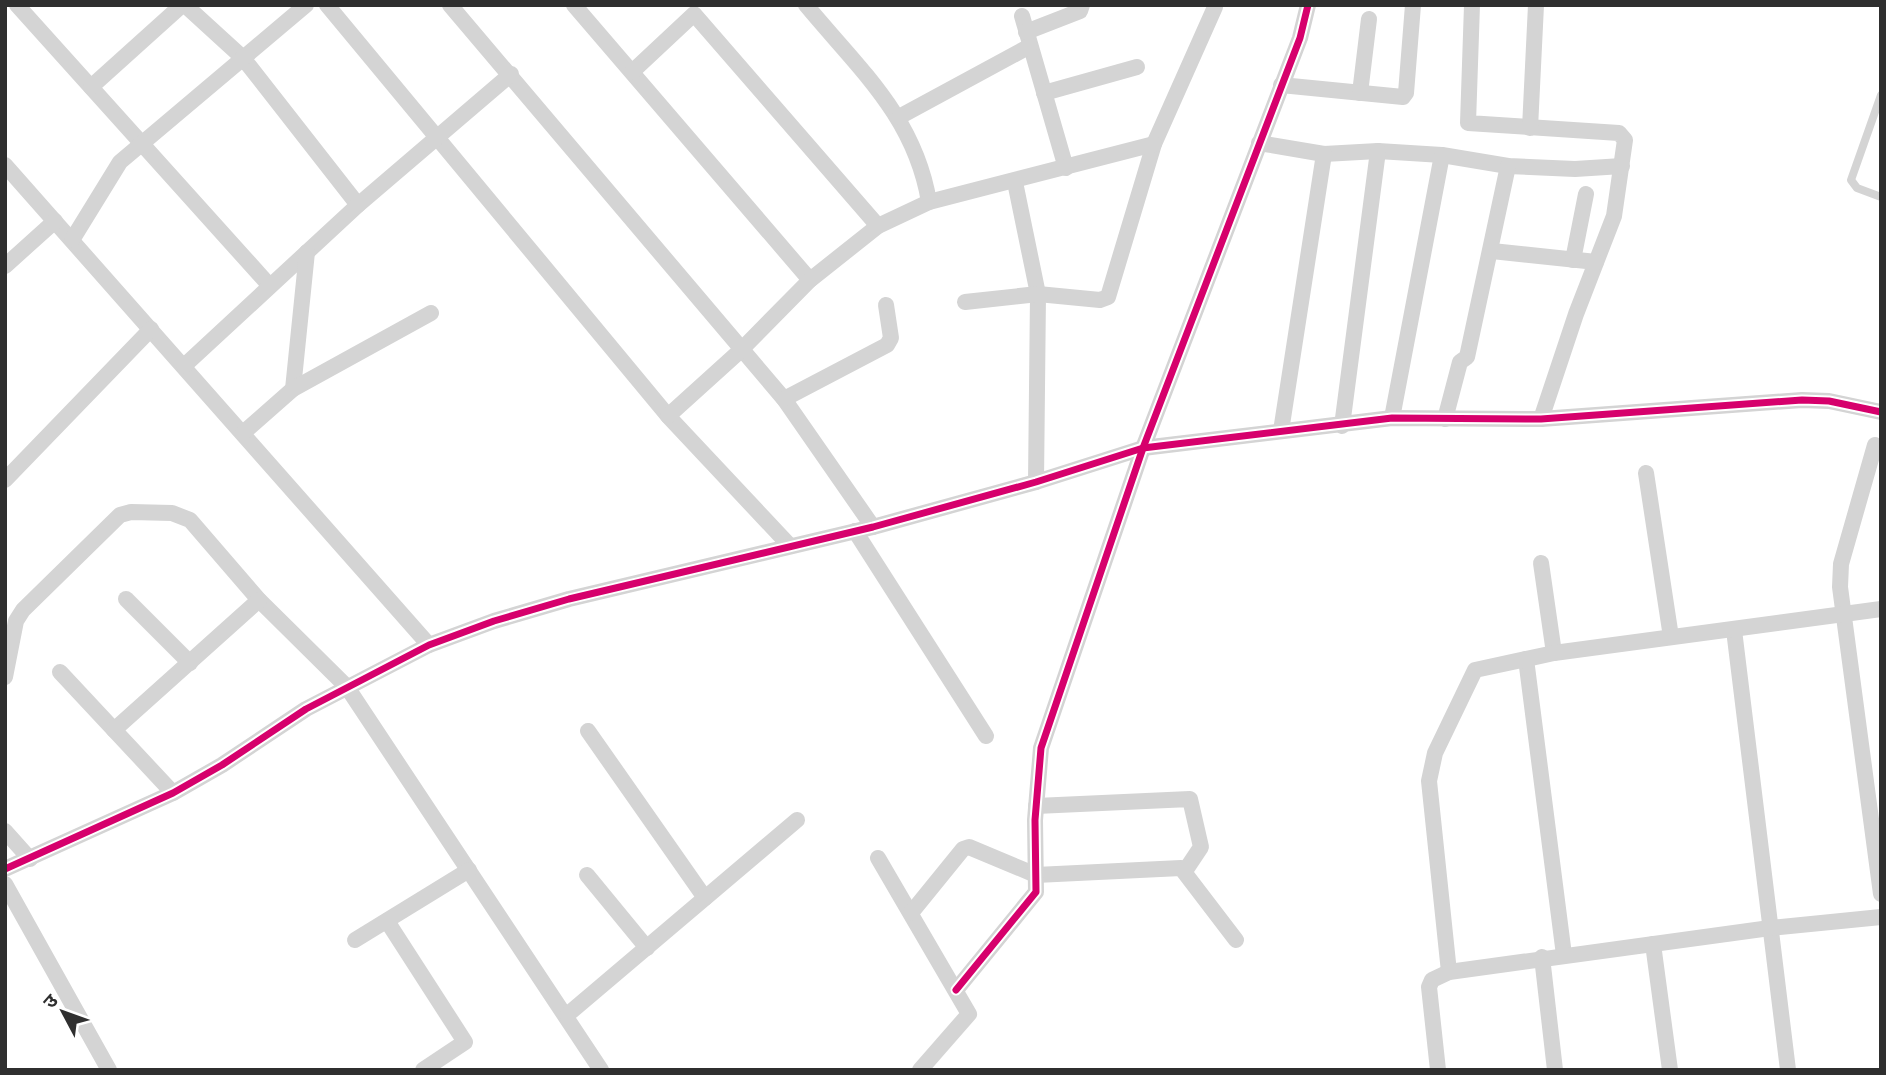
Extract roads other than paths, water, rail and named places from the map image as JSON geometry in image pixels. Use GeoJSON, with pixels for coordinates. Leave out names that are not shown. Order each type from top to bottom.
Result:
{"type":"FeatureCollection","features":[{"type":"Feature","properties":{"kind":"street"},"geometry":{"type":"LineString","coordinates":[[17,5],[270,285]]}},
{"type":"Feature","properties":{"kind":"street"},"geometry":{"type":"LineString","coordinates":[[91,88],[184,5],[243,58],[358,205]]}},
{"type":"Feature","properties":{"kind":"street"},"geometry":{"type":"LineString","coordinates":[[72,240],[114,170],[141,144],[306,5]]}},
{"type":"Feature","properties":{"kind":"street"},"geometry":{"type":"LineString","coordinates":[[327,5],[668,415],[790,546]]}},
{"type":"Feature","properties":{"kind":"street"},"geometry":{"type":"LineString","coordinates":[[450,5],[784,399],[873,527]]}},
{"type":"Feature","properties":{"kind":"street"},"geometry":{"type":"LineString","coordinates":[[574,5],[810,281]]}},
{"type":"Feature","properties":{"kind":"street"},"geometry":{"type":"LineString","coordinates":[[806,5],[899,117],[919,158],[929,202]]}},
{"type":"Feature","properties":{"kind":"street"},"geometry":{"type":"LineString","coordinates":[[899,117],[1026,32],[1080,11],[1082,5]]}},
{"type":"Feature","properties":{"kind":"street"},"geometry":{"type":"LineString","coordinates":[[956,990],[1036,892],[1036,806],[1041,748],[1143,449],[1300,38],[1308,5]]}},
{"type":"Feature","properties":{"kind":"street"},"geometry":{"type":"LineString","coordinates":[[1281,85],[1405,95],[1413,5]]}},
{"type":"Feature","properties":{"kind":"street"},"geometry":{"type":"LineString","coordinates":[[1472,5],[1468,123],[1621,134],[1625,140],[1614,216],[1541,419]]}},
{"type":"Feature","properties":{"kind":"street"},"geometry":{"type":"LineString","coordinates":[[1530,128],[1536,5]]}},
{"type":"Feature","properties":{"kind":"street"},"geometry":{"type":"LineString","coordinates":[[965,302],[1038,294],[1100,299],[1108,297],[1154,144],[1216,7]]}},
{"type":"Feature","properties":{"kind":"street"},"geometry":{"type":"LineString","coordinates":[[632,72],[699,9],[878,226]]}},
{"type":"Feature","properties":{"kind":"street"},"geometry":{"type":"LineString","coordinates":[[1360,93],[1369,19]]}},
{"type":"Feature","properties":{"kind":"street"},"geometry":{"type":"LineString","coordinates":[[1026,32],[1066,168]]}},
{"type":"Feature","properties":{"kind":"street"},"geometry":{"type":"LineString","coordinates":[[1044,93],[1137,67]]}},
{"type":"Feature","properties":{"kind":"street"},"geometry":{"type":"LineString","coordinates":[[184,366],[358,205],[511,74]]}},
{"type":"Feature","properties":{"kind":"street"},"geometry":{"type":"LineString","coordinates":[[1259,143],[1324,154],[1378,151],[1442,155],[1508,166],[1575,169],[1622,166]]}},
{"type":"Feature","properties":{"kind":"street"},"geometry":{"type":"LineString","coordinates":[[668,415],[741,350],[810,281],[878,226],[929,202],[1015,182],[1154,144]]}},
{"type":"Feature","properties":{"kind":"street"},"geometry":{"type":"LineString","coordinates":[[1342,426],[1378,151]]}},
{"type":"Feature","properties":{"kind":"street"},"geometry":{"type":"LineString","coordinates":[[1280,431],[1324,154]]}},
{"type":"Feature","properties":{"kind":"street"},"geometry":{"type":"LineString","coordinates":[[1392,418],[1442,155]]}},
{"type":"Feature","properties":{"kind":"street"},"geometry":{"type":"LineString","coordinates":[[5,165],[429,645]]}},
{"type":"Feature","properties":{"kind":"street"},"geometry":{"type":"LineString","coordinates":[[1445,419],[1460,362],[1468,357],[1508,166]]}},
{"type":"Feature","properties":{"kind":"street"},"geometry":{"type":"LineString","coordinates":[[1015,182],[1038,294],[1036,482]]}},
{"type":"Feature","properties":{"kind":"street"},"geometry":{"type":"LineString","coordinates":[[1573,260],[1587,194]]}},
{"type":"Feature","properties":{"kind":"street"},"geometry":{"type":"LineString","coordinates":[[5,267],[55,221]]}},
{"type":"Feature","properties":{"kind":"street"},"geometry":{"type":"LineString","coordinates":[[1492,250],[1596,262]]}},
{"type":"Feature","properties":{"kind":"street"},"geometry":{"type":"LineString","coordinates":[[293,389],[307,251]]}},
{"type":"Feature","properties":{"kind":"street"},"geometry":{"type":"LineString","coordinates":[[784,399],[887,345],[891,338],[886,305]]}},
{"type":"Feature","properties":{"kind":"street"},"geometry":{"type":"LineString","coordinates":[[243,433],[293,389],[431,313]]}},
{"type":"Feature","properties":{"kind":"street"},"geometry":{"type":"LineString","coordinates":[[5,480],[151,330]]}},
{"type":"Feature","properties":{"kind":"street"},"geometry":{"type":"LineString","coordinates":[[5,869],[173,793],[222,765],[306,709],[347,687],[429,645],[494,621],[569,599],[873,527],[1143,449],[1392,418],[1541,419],[1802,400],[1829,401],[1881,412]]}},
{"type":"Feature","properties":{"kind":"street"},"geometry":{"type":"LineString","coordinates":[[1875,444],[1842,564],[1842,614],[1881,894]]}},
{"type":"Feature","properties":{"kind":"street"},"geometry":{"type":"LineString","coordinates":[[1646,473],[1671,637]]}},
{"type":"Feature","properties":{"kind":"street"},"geometry":{"type":"LineString","coordinates":[[5,677],[16,621],[23,610],[125,513],[172,513],[190,520],[259,600],[347,687],[601,1070]]}},
{"type":"Feature","properties":{"kind":"street"},"geometry":{"type":"LineString","coordinates":[[855,531],[986,736]]}},
{"type":"Feature","properties":{"kind":"street"},"geometry":{"type":"LineString","coordinates":[[1541,563],[1554,653]]}},
{"type":"Feature","properties":{"kind":"street"},"geometry":{"type":"LineString","coordinates":[[126,600],[190,663]]}},
{"type":"Feature","properties":{"kind":"street"},"geometry":{"type":"LineString","coordinates":[[114,730],[259,600]]}},
{"type":"Feature","properties":{"kind":"street"},"geometry":{"type":"LineString","coordinates":[[1449,972],[1429,794],[1432,762],[1470,675],[1480,668],[1554,653],[1881,609]]}},
{"type":"Feature","properties":{"kind":"street"},"geometry":{"type":"LineString","coordinates":[[1734,630],[1788,1070]]}},
{"type":"Feature","properties":{"kind":"street"},"geometry":{"type":"LineString","coordinates":[[1526,659],[1564,955]]}},
{"type":"Feature","properties":{"kind":"street"},"geometry":{"type":"LineString","coordinates":[[60,672],[173,793]]}},
{"type":"Feature","properties":{"kind":"street"},"geometry":{"type":"LineString","coordinates":[[588,732],[705,898]]}},
{"type":"Feature","properties":{"kind":"street"},"geometry":{"type":"LineString","coordinates":[[1036,806],[1189,799],[1201,847],[1185,871]]}},
{"type":"Feature","properties":{"kind":"street"},"geometry":{"type":"LineString","coordinates":[[567,1015],[797,820]]}},
{"type":"Feature","properties":{"kind":"street"},"geometry":{"type":"LineString","coordinates":[[5,831],[30,859]]}},
{"type":"Feature","properties":{"kind":"street"},"geometry":{"type":"LineString","coordinates":[[911,914],[966,847],[1036,874],[1177,867],[1185,871],[1236,940]]}},
{"type":"Feature","properties":{"kind":"street"},"geometry":{"type":"LineString","coordinates":[[878,858],[956,990],[968,1016],[920,1070]]}},
{"type":"Feature","properties":{"kind":"street"},"geometry":{"type":"LineString","coordinates":[[355,940],[469,870]]}},
{"type":"Feature","properties":{"kind":"street"},"geometry":{"type":"LineString","coordinates":[[587,874],[647,948]]}},
{"type":"Feature","properties":{"kind":"street"},"geometry":{"type":"LineString","coordinates":[[5,884],[109,1070]]}},
{"type":"Feature","properties":{"kind":"street"},"geometry":{"type":"LineString","coordinates":[[1438,1070],[1429,987],[1432,980],[1449,972],[1542,957],[1881,917]]}},
{"type":"Feature","properties":{"kind":"street"},"geometry":{"type":"LineString","coordinates":[[387,921],[465,1042],[423,1070]]}},
{"type":"Feature","properties":{"kind":"street"},"geometry":{"type":"LineString","coordinates":[[1653,944],[1670,1070]]}},
{"type":"Feature","properties":{"kind":"street"},"geometry":{"type":"LineString","coordinates":[[1542,957],[1555,1070]]}},
{"type":"Feature","properties":{"kind":"lane"},"geometry":{"type":"LineString","coordinates":[[1881,96],[1851,180],[1857,188],[1881,197]]}}]}
